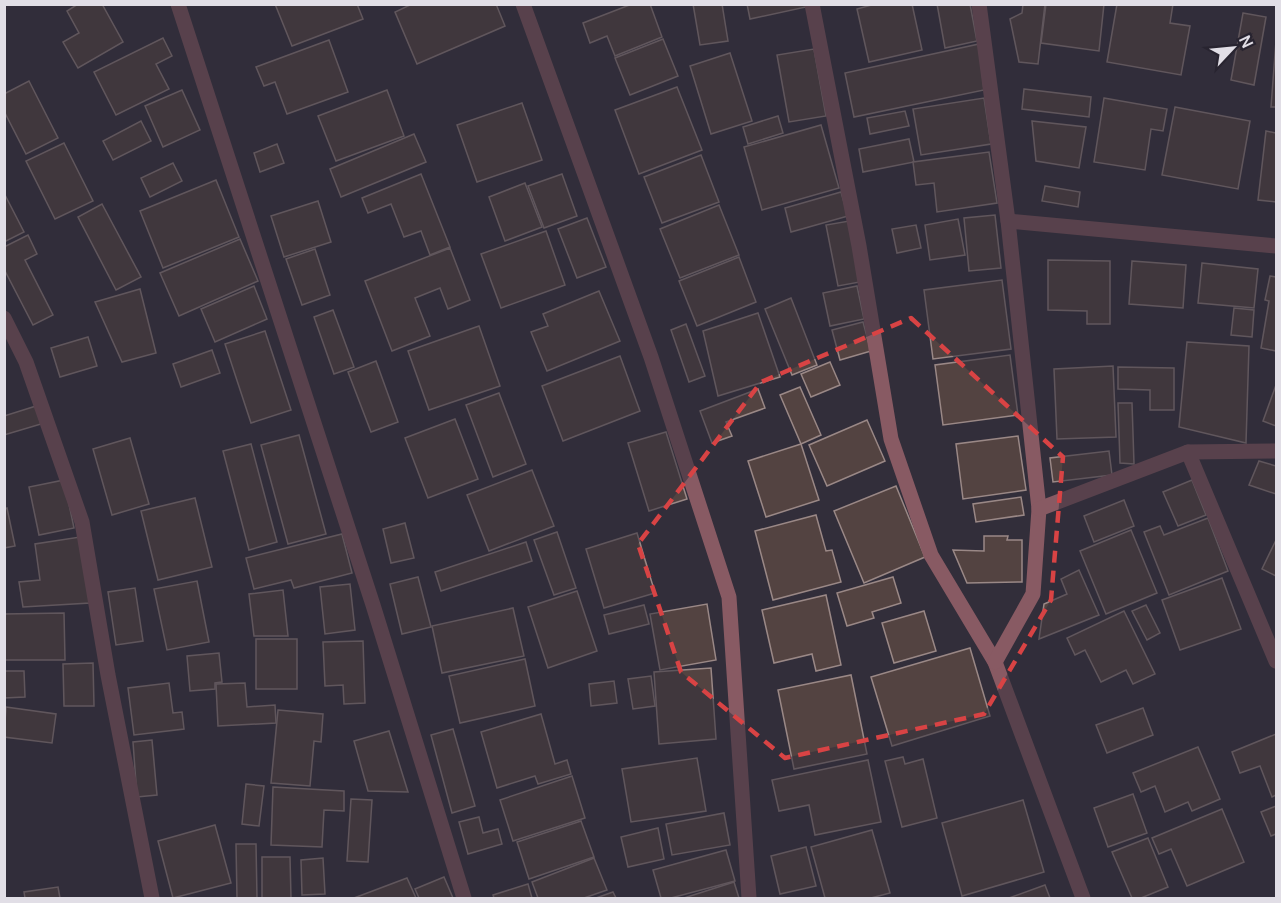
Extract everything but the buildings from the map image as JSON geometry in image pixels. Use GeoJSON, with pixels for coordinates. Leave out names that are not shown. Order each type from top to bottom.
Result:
{"type":"FeatureCollection","features":[{"type":"Feature","properties":{"kind":"street"},"geometry":{"type":"LineString","coordinates":[[178,4],[374,605],[464,898]]}},
{"type":"Feature","properties":{"kind":"street"},"geometry":{"type":"LineString","coordinates":[[523,4],[651,357],[729,597],[749,898]]}},
{"type":"Feature","properties":{"kind":"street"},"geometry":{"type":"LineString","coordinates":[[812,4],[859,246],[891,439],[930,555],[995,662],[1083,898]]}},
{"type":"Feature","properties":{"kind":"street"},"geometry":{"type":"LineString","coordinates":[[979,4],[1008,220],[1039,509],[1033,594],[995,662]]}},
{"type":"Feature","properties":{"kind":"street"},"geometry":{"type":"LineString","coordinates":[[1008,220],[1276,246]]}},
{"type":"Feature","properties":{"kind":"street"},"geometry":{"type":"LineString","coordinates":[[4,318],[26,362],[82,522],[108,675],[152,898]]}},
{"type":"Feature","properties":{"kind":"street"},"geometry":{"type":"LineString","coordinates":[[1039,509],[1188,452],[1276,452]]}},
{"type":"Feature","properties":{"kind":"street"},"geometry":{"type":"LineString","coordinates":[[1188,452],[1276,661]]}},
{"type":"Feature","properties":{"kind":"highlighted area"},"geometry":{"type":"Polygon","coordinates":[[[911,318],[1063,457],[1051,600],[984,714],[785,758],[681,672],[638,544],[761,382],[911,318]]]}}]}
